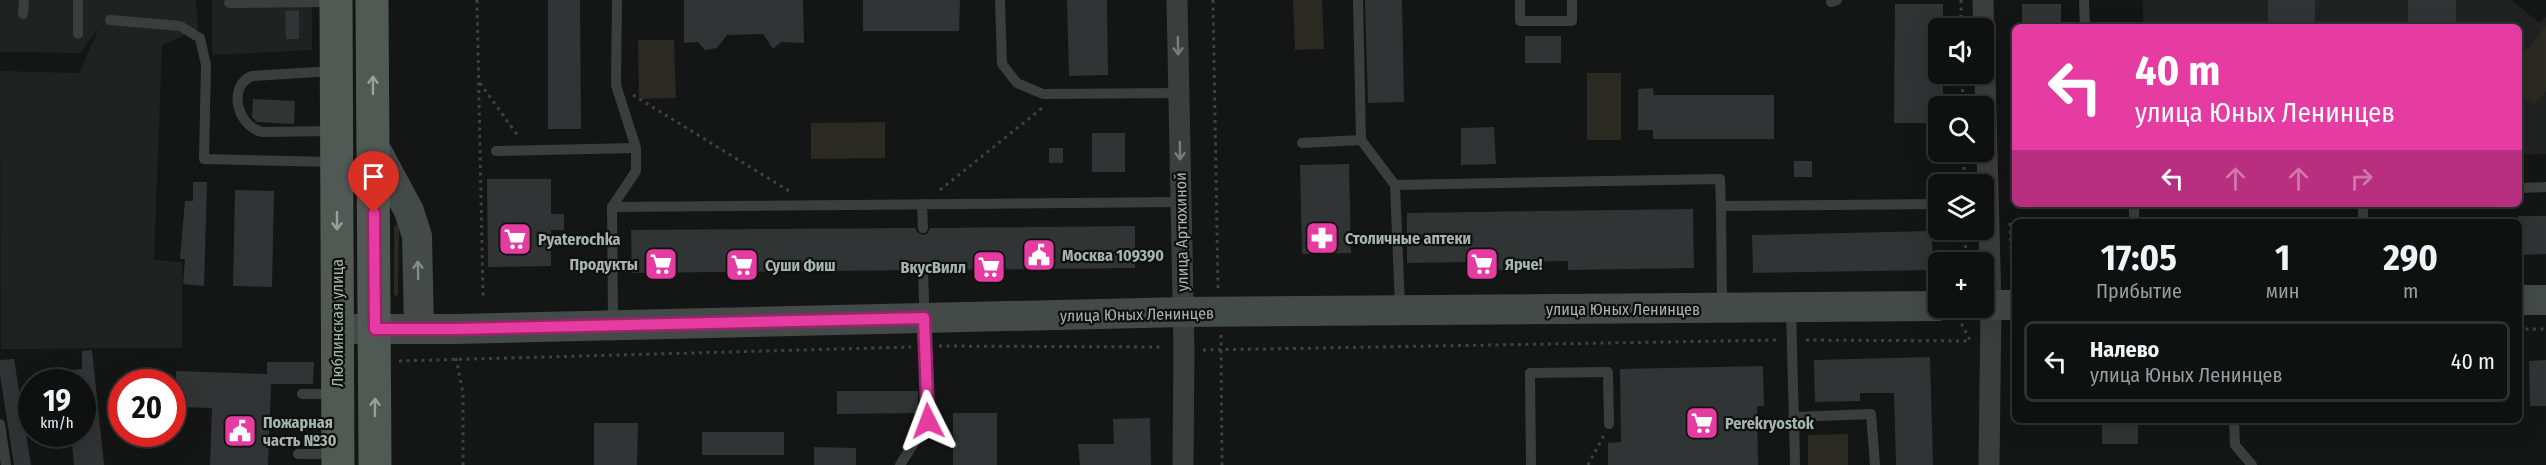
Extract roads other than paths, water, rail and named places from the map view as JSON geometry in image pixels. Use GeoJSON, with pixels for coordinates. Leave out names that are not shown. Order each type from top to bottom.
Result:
{"type":"FeatureCollection","features":[{"type":"Feature","properties":{"kind":"main road"},"geometry":{"type":"LineString","coordinates":[[372,0],[375,465]]}},
{"type":"Feature","properties":{"kind":"main road","name":"Люблинская улица"},"geometry":{"type":"LineString","coordinates":[[336,1],[338,460]]}},
{"type":"Feature","properties":{"kind":"main road"},"geometry":{"type":"LineString","coordinates":[[373,144],[409,211],[417,236],[419,329]]}},
{"type":"Feature","properties":{"kind":"main road"},"geometry":{"type":"LineString","coordinates":[[2522,300],[2546,300]]}},
{"type":"Feature","properties":{"kind":"main road","name":"улица Юных Ленинцев"},"geometry":{"type":"LineString","coordinates":[[337,329],[613,326],[925,332],[1183,312],[1928,307]]}},
{"type":"Feature","properties":{"kind":"street","name":"улица Артюхиной"},"geometry":{"type":"LineString","coordinates":[[1177,0],[1184,350],[1183,465]]}},
{"type":"Feature","properties":{"kind":"street"},"geometry":{"type":"LineString","coordinates":[[1986,3],[1986,174]]}},
{"type":"Feature","properties":{"kind":"street"},"geometry":{"type":"LineString","coordinates":[[1978,318],[1989,465]]}},
{"type":"Feature","properties":{"kind":"lane"},"geometry":{"type":"LineString","coordinates":[[23,14],[24,0]]}},
{"type":"Feature","properties":{"kind":"lane"},"geometry":{"type":"LineString","coordinates":[[78,0],[78,34]]}},
{"type":"Feature","properties":{"kind":"lane"},"geometry":{"type":"LineString","coordinates":[[613,326],[612,207],[636,171],[636,148],[616,85],[617,0]]}},
{"type":"Feature","properties":{"kind":"lane"},"geometry":{"type":"LineString","coordinates":[[1000,0],[1002,64],[1017,83],[1043,94],[1179,93]]}},
{"type":"Feature","properties":{"kind":"lane"},"geometry":{"type":"LineString","coordinates":[[1358,0],[1360,140],[1395,185],[1400,310]]}},
{"type":"Feature","properties":{"kind":"lane"},"geometry":{"type":"LineString","coordinates":[[1520,0],[1520,21],[1572,21],[1572,0]]}},
{"type":"Feature","properties":{"kind":"lane"},"geometry":{"type":"LineString","coordinates":[[2084,0],[2085,24]]}},
{"type":"Feature","properties":{"kind":"lane"},"geometry":{"type":"LineString","coordinates":[[229,3],[336,1]]}},
{"type":"Feature","properties":{"kind":"lane"},"geometry":{"type":"LineString","coordinates":[[110,20],[180,26],[200,38],[206,65],[204,159],[336,147]]}},
{"type":"Feature","properties":{"kind":"lane"},"geometry":{"type":"LineString","coordinates":[[336,71],[252,76],[245,79],[239,90],[239,108],[245,123],[251,129],[336,147]]}},
{"type":"Feature","properties":{"kind":"lane"},"geometry":{"type":"LineString","coordinates":[[1302,143],[1360,140]]}},
{"type":"Feature","properties":{"kind":"lane"},"geometry":{"type":"LineString","coordinates":[[496,151],[636,148]]}},
{"type":"Feature","properties":{"kind":"lane"},"geometry":{"type":"LineString","coordinates":[[1395,185],[1720,179],[1722,308]]}},
{"type":"Feature","properties":{"kind":"lane"},"geometry":{"type":"LineString","coordinates":[[2522,188],[2546,187]]}},
{"type":"Feature","properties":{"kind":"lane"},"geometry":{"type":"LineString","coordinates":[[612,207],[1181,202]]}},
{"type":"Feature","properties":{"kind":"lane"},"geometry":{"type":"LineString","coordinates":[[922,204],[923,228]]}},
{"type":"Feature","properties":{"kind":"lane"},"geometry":{"type":"LineString","coordinates":[[1721,206],[1928,204]]}},
{"type":"Feature","properties":{"kind":"lane"},"geometry":{"type":"LineString","coordinates":[[900,465],[928,421],[923,270]]}},
{"type":"Feature","properties":{"kind":"lane"},"geometry":{"type":"LineString","coordinates":[[1791,307],[1795,465]]}},
{"type":"Feature","properties":{"kind":"lane"},"geometry":{"type":"LineString","coordinates":[[1531,465],[1530,374],[1608,372],[1609,424]]}},
{"type":"Feature","properties":{"kind":"lane"},"geometry":{"type":"LineString","coordinates":[[302,394],[338,394]]}},
{"type":"Feature","properties":{"kind":"lane"},"geometry":{"type":"LineString","coordinates":[[1794,423],[1794,417],[1871,414],[1875,465]]}},
{"type":"Feature","properties":{"kind":"lane"},"geometry":{"type":"LineString","coordinates":[[2234,423],[2235,445],[2252,465]]}},
{"type":"Feature","properties":{"kind":"lane"},"geometry":{"type":"LineString","coordinates":[[0,424],[6,465]]}},
{"type":"Feature","properties":{"kind":"lane"},"geometry":{"type":"LineString","coordinates":[[298,454],[338,460]]}},
{"type":"Feature","properties":{"kind":"place","name":"Столичные аптеки"},"geometry":{"type":"Point","coordinates":[1322,238]}},
{"type":"Feature","properties":{"kind":"place","name":"Pyaterochka"},"geometry":{"type":"Point","coordinates":[515,239]}},
{"type":"Feature","properties":{"kind":"place","name":"Москва 109390"},"geometry":{"type":"Point","coordinates":[1039,255]}},
{"type":"Feature","properties":{"kind":"place","name":"Продукты"},"geometry":{"type":"Point","coordinates":[661,264]}},
{"type":"Feature","properties":{"kind":"place","name":"Ярче!"},"geometry":{"type":"Point","coordinates":[1482,264]}},
{"type":"Feature","properties":{"kind":"place","name":"Суши Фиш"},"geometry":{"type":"Point","coordinates":[742,265]}},
{"type":"Feature","properties":{"kind":"place","name":"ВкусВилл"},"geometry":{"type":"Point","coordinates":[989,267]}},
{"type":"Feature","properties":{"kind":"place","name":"Perekryostok"},"geometry":{"type":"Point","coordinates":[1702,423]}},
{"type":"Feature","properties":{"kind":"place","name":"Пожарная часть №30"},"geometry":{"type":"Point","coordinates":[240,431]}}]}
